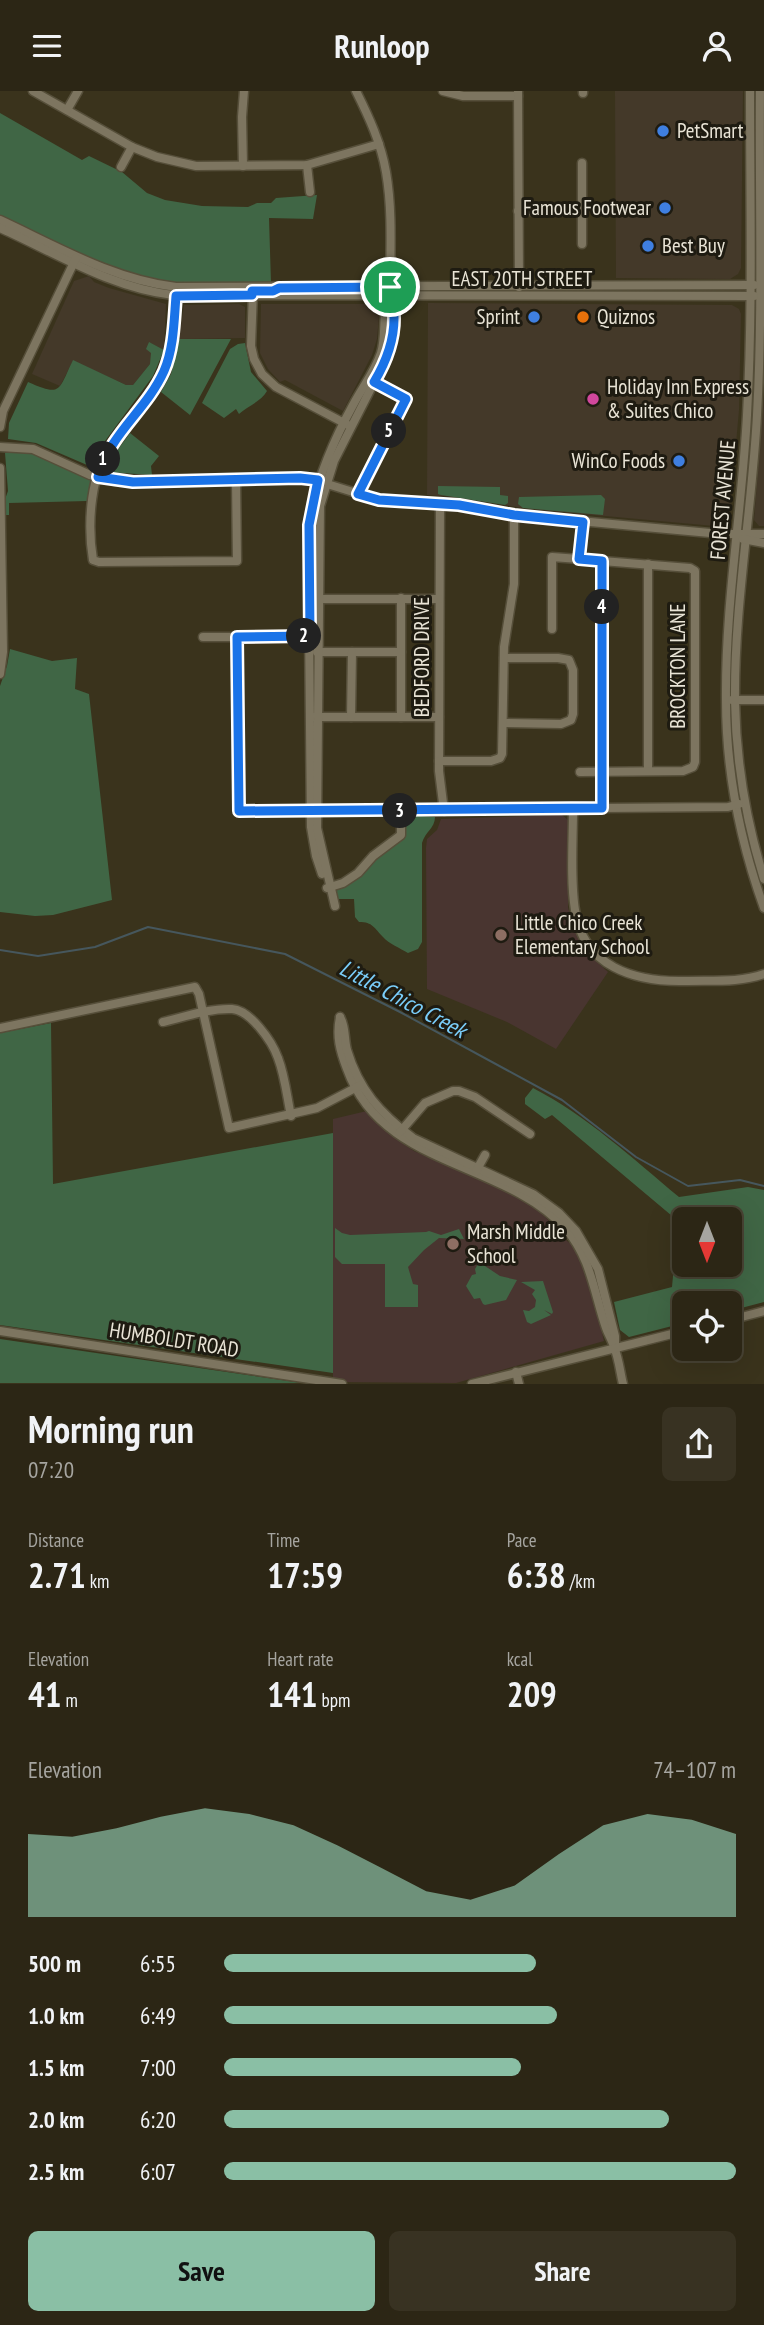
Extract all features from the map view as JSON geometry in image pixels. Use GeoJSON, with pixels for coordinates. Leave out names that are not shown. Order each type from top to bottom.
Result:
{"type":"FeatureCollection","features":[{"type":"Feature","properties":{"kind":"street"},"geometry":{"type":"LineString","coordinates":[[33,91],[132,147],[157,157],[195,166],[307,165],[379,144]]}},
{"type":"Feature","properties":{"kind":"street"},"geometry":{"type":"LineString","coordinates":[[67,110],[78,91]]}},
{"type":"Feature","properties":{"kind":"street"},"geometry":{"type":"LineString","coordinates":[[243,166],[244,91]]}},
{"type":"Feature","properties":{"kind":"street"},"geometry":{"type":"LineString","coordinates":[[443,91],[463,96],[518,93],[519,287]]}},
{"type":"Feature","properties":{"kind":"street","name":"FOREST AVENUE"},"geometry":{"type":"LineString","coordinates":[[750,91],[747,421],[727,650],[726,701],[728,753],[740,804],[764,879]]}},
{"type":"Feature","properties":{"kind":"street","name":"FOREST AVENUE"},"geometry":{"type":"LineString","coordinates":[[760,91],[762,296],[758,397],[735,700],[740,804],[746,852],[764,908]]}},
{"type":"Feature","properties":{"kind":"street"},"geometry":{"type":"LineString","coordinates":[[359,92],[379,144],[389,190],[392,339],[388,355],[347,424],[322,481],[313,599],[314,811],[329,887],[358,873],[373,856],[401,835],[401,811]]}},
{"type":"Feature","properties":{"kind":"street"},"geometry":{"type":"LineString","coordinates":[[121,167],[132,147]]}},
{"type":"Feature","properties":{"kind":"street"},"geometry":{"type":"LineString","coordinates":[[582,163],[582,244]]}},
{"type":"Feature","properties":{"kind":"street"},"geometry":{"type":"LineString","coordinates":[[307,165],[310,192]]}},
{"type":"Feature","properties":{"kind":"street"},"geometry":{"type":"LineString","coordinates":[[518,211],[582,211]]}},
{"type":"Feature","properties":{"kind":"street","name":"EAST 20TH STREET"},"geometry":{"type":"LineString","coordinates":[[0,220],[126,285],[176,291],[252,293],[762,285]]}},
{"type":"Feature","properties":{"kind":"street","name":"EAST 20TH STREET"},"geometry":{"type":"LineString","coordinates":[[0,228],[76,259]]}},
{"type":"Feature","properties":{"kind":"street"},"geometry":{"type":"LineString","coordinates":[[0,427],[2,410],[76,259]]}},
{"type":"Feature","properties":{"kind":"street","name":"EAST 20TH STREET"},"geometry":{"type":"LineString","coordinates":[[252,293],[279,288]]}},
{"type":"Feature","properties":{"kind":"street","name":"EAST 20TH STREET"},"geometry":{"type":"LineString","coordinates":[[176,291],[279,288],[762,296]]}},
{"type":"Feature","properties":{"kind":"street"},"geometry":{"type":"LineString","coordinates":[[176,291],[171,343],[163,372],[103,458],[92,506],[93,560],[237,561],[236,480]]}},
{"type":"Feature","properties":{"kind":"street"},"geometry":{"type":"LineString","coordinates":[[252,293],[251,346],[262,374],[276,387],[347,424]]}},
{"type":"Feature","properties":{"kind":"street"},"geometry":{"type":"LineString","coordinates":[[358,494],[406,399],[371,380]]}},
{"type":"Feature","properties":{"kind":"street"},"geometry":{"type":"LineString","coordinates":[[0,447],[33,449],[98,477],[133,482],[300,478],[322,481],[379,500],[737,535],[764,543]]}},
{"type":"Feature","properties":{"kind":"street"},"geometry":{"type":"LineString","coordinates":[[0,468],[4,652],[0,674]]}},
{"type":"Feature","properties":{"kind":"street","name":"BEDFORD DRIVE"},"geometry":{"type":"LineString","coordinates":[[440,504],[439,761],[444,811]]}},
{"type":"Feature","properties":{"kind":"street"},"geometry":{"type":"LineString","coordinates":[[439,761],[496,761],[502,754],[504,658],[514,583],[514,515]]}},
{"type":"Feature","properties":{"kind":"street"},"geometry":{"type":"LineString","coordinates":[[579,559],[583,522]]}},
{"type":"Feature","properties":{"kind":"street"},"geometry":{"type":"LineString","coordinates":[[747,537],[764,534]]}},
{"type":"Feature","properties":{"kind":"street"},"geometry":{"type":"LineString","coordinates":[[552,629],[552,557],[648,564],[648,770],[580,772]]}},
{"type":"Feature","properties":{"kind":"street"},"geometry":{"type":"LineString","coordinates":[[602,561],[602,808]]}},
{"type":"Feature","properties":{"kind":"street","name":"BROCKTON LANE"},"geometry":{"type":"LineString","coordinates":[[648,564],[690,568],[695,571],[695,762],[689,770],[648,770]]}},
{"type":"Feature","properties":{"kind":"street"},"geometry":{"type":"LineString","coordinates":[[401,598],[401,717]]}},
{"type":"Feature","properties":{"kind":"street"},"geometry":{"type":"LineString","coordinates":[[313,599],[439,599]]}},
{"type":"Feature","properties":{"kind":"street"},"geometry":{"type":"LineString","coordinates":[[203,637],[314,636]]}},
{"type":"Feature","properties":{"kind":"street"},"geometry":{"type":"LineString","coordinates":[[314,636],[317,652],[314,717]]}},
{"type":"Feature","properties":{"kind":"street"},"geometry":{"type":"LineString","coordinates":[[237,637],[239,811],[444,811],[740,804]]}},
{"type":"Feature","properties":{"kind":"street"},"geometry":{"type":"LineString","coordinates":[[317,652],[401,652]]}},
{"type":"Feature","properties":{"kind":"street"},"geometry":{"type":"LineString","coordinates":[[351,717],[352,652]]}},
{"type":"Feature","properties":{"kind":"street"},"geometry":{"type":"LineString","coordinates":[[503,723],[566,723],[571,720],[573,703],[573,670],[569,660],[558,657],[504,658]]}},
{"type":"Feature","properties":{"kind":"street"},"geometry":{"type":"LineString","coordinates":[[726,701],[764,700]]}},
{"type":"Feature","properties":{"kind":"street"},"geometry":{"type":"LineString","coordinates":[[314,717],[439,717]]}},
{"type":"Feature","properties":{"kind":"street"},"geometry":{"type":"LineString","coordinates":[[573,809],[575,912],[586,942],[602,959],[624,973],[650,981],[741,980],[764,974]]}},
{"type":"Feature","properties":{"kind":"street"},"geometry":{"type":"LineString","coordinates":[[0,1028],[195,987],[198,990],[229,1128],[317,1108],[358,1086]]}},
{"type":"Feature","properties":{"kind":"street"},"geometry":{"type":"LineString","coordinates":[[163,1022],[203,1013],[240,1010],[249,1017],[278,1057],[291,1116]]}},
{"type":"Feature","properties":{"kind":"street"},"geometry":{"type":"LineString","coordinates":[[358,1086],[346,1047],[344,1023],[340,1017],[339,1045],[358,1086],[371,1110],[423,1150],[476,1170],[532,1202],[566,1230],[585,1259],[594,1281],[623,1384]]}},
{"type":"Feature","properties":{"kind":"street"},"geometry":{"type":"LineString","coordinates":[[400,1132],[425,1103],[459,1091],[475,1097],[530,1134]]}},
{"type":"Feature","properties":{"kind":"street"},"geometry":{"type":"LineString","coordinates":[[476,1170],[485,1155]]}},
{"type":"Feature","properties":{"kind":"street"},"geometry":{"type":"LineString","coordinates":[[742,1317],[764,1311]]}},
{"type":"Feature","properties":{"kind":"street","name":"HUMBOLDT ROAD"},"geometry":{"type":"LineString","coordinates":[[0,1331],[342,1384]]}},
{"type":"Feature","properties":{"kind":"street"},"geometry":{"type":"LineString","coordinates":[[472,1384],[672,1334]]}},
{"type":"Feature","properties":{"kind":"street"},"geometry":{"type":"LineString","coordinates":[[516,1373],[519,1384]]}},
{"type":"Feature","properties":{"kind":"shaded area"},"geometry":{"type":"Polygon","coordinates":[[[615,91],[743,91],[741,268],[738,274],[730,279],[616,278],[615,91]]]}},
{"type":"Feature","properties":{"kind":"shaded area"},"geometry":{"type":"Polygon","coordinates":[[[89,276],[94,282],[109,288],[166,304],[164,350],[150,343],[152,360],[133,385],[126,385],[73,361],[60,386],[32,374],[74,281],[89,276]]]}},
{"type":"Feature","properties":{"kind":"shaded area"},"geometry":{"type":"Polygon","coordinates":[[[428,303],[732,305],[739,309],[739,410],[729,523],[725,527],[529,509],[427,495],[428,303]]]}},
{"type":"Feature","properties":{"kind":"shaded area"},"geometry":{"type":"Polygon","coordinates":[[[239,304],[245,307],[245,338],[179,339],[184,305],[239,304]]]}},
{"type":"Feature","properties":{"kind":"shaded area"},"geometry":{"type":"Polygon","coordinates":[[[261,304],[380,306],[377,339],[372,355],[343,411],[285,380],[280,382],[268,369],[260,353],[261,304]]]}},
{"type":"Feature","properties":{"kind":"shaded area"},"geometry":{"type":"Polygon","coordinates":[[[764,396],[764,526],[759,526],[754,520],[764,396]]]}},
{"type":"Feature","properties":{"kind":"shaded area","name":"Little Chico Creek Elementary School"},"geometry":{"type":"Polygon","coordinates":[[[562,815],[568,820],[568,907],[573,927],[593,958],[608,972],[556,1049],[507,1022],[427,989],[426,848],[427,839],[437,830],[441,819],[562,815]]]}},
{"type":"Feature","properties":{"kind":"shaded area","name":"Marsh Middle School"},"geometry":{"type":"Polygon","coordinates":[[[371,1110],[398,1135],[402,1143],[414,1151],[475,1173],[529,1203],[539,1210],[567,1241],[578,1248],[591,1285],[604,1341],[456,1383],[333,1382],[333,1119],[371,1110]]]}},
{"type":"Feature","properties":{"kind":"green space"},"geometry":{"type":"Polygon","coordinates":[[[0,113],[82,160],[89,156],[122,172],[147,193],[165,200],[202,206],[248,207],[257,203],[271,203],[276,198],[317,195],[313,219],[269,218],[271,283],[189,285],[142,278],[80,255],[0,218],[0,113]]]}},
{"type":"Feature","properties":{"kind":"green space"},"geometry":{"type":"Polygon","coordinates":[[[179,339],[231,339],[190,415],[161,392],[171,374],[179,339]]]}},
{"type":"Feature","properties":{"kind":"green space"},"geometry":{"type":"Polygon","coordinates":[[[149,342],[164,350],[153,376],[105,441],[94,468],[36,443],[8,439],[9,423],[28,382],[47,389],[58,388],[73,360],[126,385],[133,385],[150,364],[151,353],[146,349],[149,342]]]}},
{"type":"Feature","properties":{"kind":"green space"},"geometry":{"type":"Polygon","coordinates":[[[245,343],[251,372],[267,391],[239,414],[236,409],[224,418],[202,403],[230,349],[245,343]]]}},
{"type":"Feature","properties":{"kind":"green space"},"geometry":{"type":"Polygon","coordinates":[[[130,433],[159,456],[151,466],[152,475],[107,472],[116,452],[130,433]]]}},
{"type":"Feature","properties":{"kind":"green space"},"geometry":{"type":"Polygon","coordinates":[[[5,453],[33,453],[90,480],[92,483],[87,501],[9,503],[9,515],[5,515],[4,502],[8,491],[5,453]]]}},
{"type":"Feature","properties":{"kind":"green space"},"geometry":{"type":"Polygon","coordinates":[[[438,486],[500,487],[500,495],[508,496],[508,503],[505,505],[441,495],[438,494],[438,486]]]}},
{"type":"Feature","properties":{"kind":"green space"},"geometry":{"type":"Polygon","coordinates":[[[601,495],[605,499],[603,515],[523,508],[518,504],[519,497],[601,495]]]}},
{"type":"Feature","properties":{"kind":"green space"},"geometry":{"type":"Polygon","coordinates":[[[10,649],[52,661],[77,658],[75,689],[89,694],[112,900],[53,915],[0,912],[0,686],[10,649]]]}},
{"type":"Feature","properties":{"kind":"green space"},"geometry":{"type":"Polygon","coordinates":[[[404,817],[435,817],[422,843],[422,942],[418,949],[408,953],[388,942],[370,924],[359,922],[355,917],[354,899],[337,899],[335,889],[404,836],[404,817]]]}},
{"type":"Feature","properties":{"kind":"green space"},"geometry":{"type":"Polygon","coordinates":[[[51,1023],[53,1184],[333,1133],[333,1373],[0,1325],[0,1033],[51,1023]]]}},
{"type":"Feature","properties":{"kind":"green space"},"geometry":{"type":"Polygon","coordinates":[[[533,1088],[553,1099],[609,1138],[679,1197],[748,1187],[764,1190],[764,1302],[742,1308],[742,1291],[672,1291],[672,1326],[629,1337],[620,1330],[614,1302],[672,1287],[673,1277],[742,1277],[742,1207],[672,1207],[672,1216],[552,1115],[545,1119],[525,1104],[525,1098],[533,1088]]]}},
{"type":"Feature","properties":{"kind":"green space"},"geometry":{"type":"Polygon","coordinates":[[[335,1228],[350,1235],[429,1231],[441,1235],[459,1229],[464,1239],[439,1238],[408,1267],[413,1284],[418,1285],[418,1307],[385,1307],[385,1264],[342,1264],[335,1257],[335,1228]]]}},
{"type":"Feature","properties":{"kind":"green space"},"geometry":{"type":"Polygon","coordinates":[[[479,1262],[500,1276],[517,1280],[506,1300],[485,1305],[480,1298],[474,1299],[466,1286],[472,1275],[476,1274],[475,1269],[479,1262]]]}},
{"type":"Feature","properties":{"kind":"green space"},"geometry":{"type":"Polygon","coordinates":[[[543,1281],[553,1312],[552,1314],[544,1310],[551,1315],[531,1324],[527,1322],[523,1310],[529,1311],[535,1307],[536,1300],[532,1294],[535,1290],[521,1282],[543,1281]]]}},
{"type":"Feature","properties":{"kind":"green space"},"geometry":{"type":"Polygon","coordinates":[[[0,1339],[302,1383],[0,1383],[0,1339]]]}},
{"type":"Feature","properties":{"kind":"waterway","name":"Little Chico Creek"},"geometry":{"type":"LineString","coordinates":[[0,950],[38,956],[95,947],[148,927],[285,954],[400,1012],[562,1100],[636,1157],[688,1186],[740,1180],[764,1186]]}},
{"type":"Feature","properties":{"kind":"place","name":"PetSmart"},"geometry":{"type":"Point","coordinates":[663,131]}},
{"type":"Feature","properties":{"kind":"place","name":"Famous Footwear"},"geometry":{"type":"Point","coordinates":[665,208]}},
{"type":"Feature","properties":{"kind":"place","name":"Best Buy"},"geometry":{"type":"Point","coordinates":[648,246]}},
{"type":"Feature","properties":{"kind":"place","name":"Sprint"},"geometry":{"type":"Point","coordinates":[534,317]}},
{"type":"Feature","properties":{"kind":"place","name":"Quiznos"},"geometry":{"type":"Point","coordinates":[583,317]}},
{"type":"Feature","properties":{"kind":"place","name":"Holiday Inn Express & Suites Chico"},"geometry":{"type":"Point","coordinates":[593,399]}},
{"type":"Feature","properties":{"kind":"place","name":"WinCo Foods"},"geometry":{"type":"Point","coordinates":[679,461]}},
{"type":"Feature","properties":{"kind":"place","name":"Little Chico Creek Elementary School"},"geometry":{"type":"Point","coordinates":[501,935]}},
{"type":"Feature","properties":{"kind":"place","name":"Marsh Middle School"},"geometry":{"type":"Point","coordinates":[453,1244]}},
{"type":"Feature","properties":{"kind":"route"},"geometry":{"type":"LineString","coordinates":[[390,287],[393,303],[392,339],[388,355],[374,382],[406,399],[358,494],[379,500],[459,505],[514,515],[583,522],[579,559],[602,561],[602,808],[239,811],[237,637],[310,636],[309,525],[318,480],[300,478],[133,482],[98,477],[103,458],[112,442],[157,384],[163,372],[171,343],[176,296],[252,295],[252,291],[273,291],[279,288],[390,287]]}}]}
